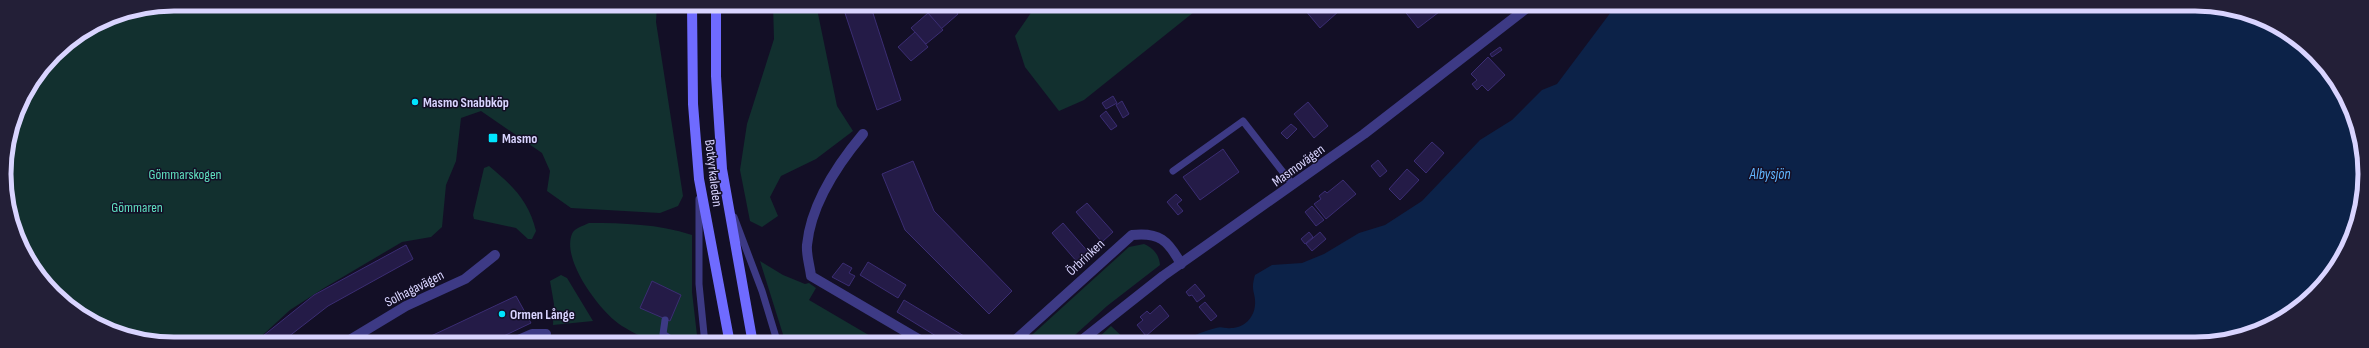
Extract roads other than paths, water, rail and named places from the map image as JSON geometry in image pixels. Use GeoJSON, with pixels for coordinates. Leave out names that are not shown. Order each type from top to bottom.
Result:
{"type":"FeatureCollection","features":[{"type":"Feature","properties":{"kind":"main road","name":"Botkyrkaleden"},"geometry":{"type":"LineString","coordinates":[[692,11],[693,98],[699,179],[729,337]]}},
{"type":"Feature","properties":{"kind":"main road","name":"Botkyrkaleden"},"geometry":{"type":"LineString","coordinates":[[716,11],[717,102],[722,169],[752,337]]}},
{"type":"Feature","properties":{"kind":"street","name":"Masmovägen"},"geometry":{"type":"LineString","coordinates":[[1085,337],[1126,303],[1364,134],[1523,11]]}},
{"type":"Feature","properties":{"kind":"street"},"geometry":{"type":"LineString","coordinates":[[862,134],[834,172],[812,221],[807,247],[811,276],[915,337]]}},
{"type":"Feature","properties":{"kind":"street","name":"Örbrinken"},"geometry":{"type":"LineString","coordinates":[[1019,337],[1132,235],[1146,234],[1161,238],[1173,249],[1182,264]]}},
{"type":"Feature","properties":{"kind":"street","name":"Solhagavägen"},"geometry":{"type":"LineString","coordinates":[[355,337],[406,306],[465,279],[495,255]]}},
{"type":"Feature","properties":{"kind":"street"},"geometry":{"type":"LineString","coordinates":[[525,337],[532,334],[546,334]]}},
{"type":"Feature","properties":{"kind":"lane"},"geometry":{"type":"LineString","coordinates":[[1173,171],[1243,121],[1293,185]]}},
{"type":"Feature","properties":{"kind":"lane"},"geometry":{"type":"LineString","coordinates":[[699,179],[699,284],[704,337]]}},
{"type":"Feature","properties":{"kind":"lane"},"geometry":{"type":"LineString","coordinates":[[726,193],[762,291],[776,337]]}},
{"type":"Feature","properties":{"kind":"lane"},"geometry":{"type":"LineString","coordinates":[[665,320],[663,334],[668,337]]}},
{"type":"Feature","properties":{"kind":"water","name":"Albysjön"},"geometry":{"type":"Polygon","coordinates":[[[1612,11],[2216,12],[2257,23],[2286,38],[2318,67],[2331,83],[2346,112],[2355,142],[2358,163],[2357,195],[2346,236],[2336,256],[2331,265],[2318,281],[2302,297],[2286,310],[2257,325],[2216,336],[1190,337],[1218,327],[1236,328],[1244,324],[1253,314],[1254,310],[1255,301],[1253,285],[1255,275],[1272,265],[1302,263],[1324,254],[1359,233],[1385,225],[1422,201],[1480,140],[1512,120],[1542,90],[1557,84],[1612,11]]]}},
{"type":"Feature","properties":{"kind":"place","name":"Masmo Snabbköp"},"geometry":{"type":"Point","coordinates":[415,102]}},
{"type":"Feature","properties":{"kind":"place","name":"Masmo"},"geometry":{"type":"Point","coordinates":[493,138]}},
{"type":"Feature","properties":{"kind":"place","name":"Ormen Långe"},"geometry":{"type":"Point","coordinates":[502,314]}},
{"type":"Feature","properties":{"kind":"park label","name":"Gömmarskogen"},"geometry":{"type":"Point","coordinates":[185,174]}},
{"type":"Feature","properties":{"kind":"park label","name":"Gömmaren"},"geometry":{"type":"Point","coordinates":[137,207]}}]}
